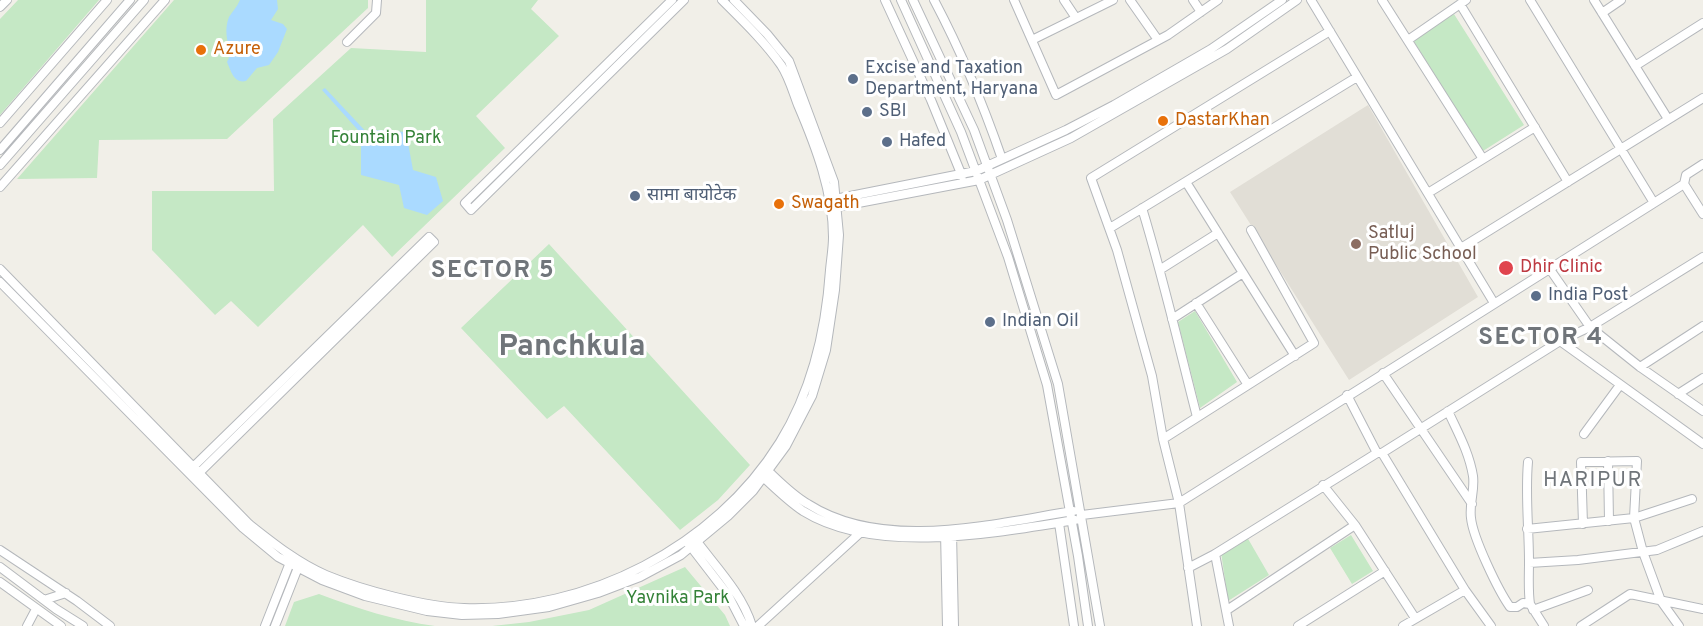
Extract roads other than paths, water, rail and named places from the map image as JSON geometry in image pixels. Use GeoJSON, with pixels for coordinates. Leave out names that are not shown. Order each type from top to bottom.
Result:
{"type":"FeatureCollection","features":[{"type":"Feature","properties":{"kind":"street"},"geometry":{"type":"LineString","coordinates":[[0,7],[7,0]]}},
{"type":"Feature","properties":{"kind":"street"},"geometry":{"type":"LineString","coordinates":[[0,123],[107,0]]}},
{"type":"Feature","properties":{"kind":"street"},"geometry":{"type":"LineString","coordinates":[[0,150],[130,0]]}},
{"type":"Feature","properties":{"kind":"street"},"geometry":{"type":"LineString","coordinates":[[0,165],[144,0]]}},
{"type":"Feature","properties":{"kind":"street"},"geometry":{"type":"LineString","coordinates":[[0,187],[165,0]]}},
{"type":"Feature","properties":{"kind":"street"},"geometry":{"type":"LineString","coordinates":[[347,42],[376,13],[377,0]]}},
{"type":"Feature","properties":{"kind":"street"},"geometry":{"type":"LineString","coordinates":[[672,0],[465,203],[471,210],[684,0]]}},
{"type":"Feature","properties":{"kind":"street"},"geometry":{"type":"LineString","coordinates":[[722,0],[760,39],[782,68],[800,98]]}},
{"type":"Feature","properties":{"kind":"street"},"geometry":{"type":"LineString","coordinates":[[0,270],[243,528],[278,557],[295,562],[322,580],[365,596],[427,611],[462,615],[498,614],[549,607],[598,593],[640,577],[681,555],[692,541],[728,516],[753,491],[804,394],[819,348],[829,288],[833,204],[789,61],[734,0]]}},
{"type":"Feature","properties":{"kind":"street"},"geometry":{"type":"LineString","coordinates":[[885,0],[928,93],[964,183]]}},
{"type":"Feature","properties":{"kind":"street"},"geometry":{"type":"LineString","coordinates":[[901,0],[961,132],[980,180],[1008,257],[1047,386],[1072,521],[1088,626]]}},
{"type":"Feature","properties":{"kind":"street"},"geometry":{"type":"LineString","coordinates":[[913,0],[974,130],[1007,220],[1058,384],[1100,626]]}},
{"type":"Feature","properties":{"kind":"street"},"geometry":{"type":"LineString","coordinates":[[934,0],[966,66],[1002,159]]}},
{"type":"Feature","properties":{"kind":"street"},"geometry":{"type":"LineString","coordinates":[[1015,0],[1056,95],[1158,40],[1218,0]]}},
{"type":"Feature","properties":{"kind":"street"},"geometry":{"type":"LineString","coordinates":[[1064,0],[1076,18]]}},
{"type":"Feature","properties":{"kind":"street"},"geometry":{"type":"LineString","coordinates":[[1032,40],[1113,0]]}},
{"type":"Feature","properties":{"kind":"street"},"geometry":{"type":"LineString","coordinates":[[1130,0],[1158,40]]}},
{"type":"Feature","properties":{"kind":"street"},"geometry":{"type":"LineString","coordinates":[[1193,0],[1201,12]]}},
{"type":"Feature","properties":{"kind":"street"},"geometry":{"type":"LineString","coordinates":[[833,204],[976,171],[1066,130],[1114,105],[1211,49],[1282,0]]}},
{"type":"Feature","properties":{"kind":"street"},"geometry":{"type":"LineString","coordinates":[[833,204],[980,180],[1071,138],[1227,49],[1297,0]]}},
{"type":"Feature","properties":{"kind":"street"},"geometry":{"type":"LineString","coordinates":[[1311,0],[1494,303]]}},
{"type":"Feature","properties":{"kind":"street"},"geometry":{"type":"LineString","coordinates":[[1382,0],[1483,159]]}},
{"type":"Feature","properties":{"kind":"street"},"geometry":{"type":"LineString","coordinates":[[1530,0],[1654,203]]}},
{"type":"Feature","properties":{"kind":"street"},"geometry":{"type":"LineString","coordinates":[[1594,0],[1668,119]]}},
{"type":"Feature","properties":{"kind":"street"},"geometry":{"type":"LineString","coordinates":[[1602,13],[1621,0]]}},
{"type":"Feature","properties":{"kind":"street"},"geometry":{"type":"LineString","coordinates":[[1407,40],[1463,2],[1568,182]]}},
{"type":"Feature","properties":{"kind":"street"},"geometry":{"type":"LineString","coordinates":[[1635,66],[1703,23]]}},
{"type":"Feature","properties":{"kind":"street"},"geometry":{"type":"LineString","coordinates":[[1197,626],[1179,503],[1163,439],[1152,376],[1110,228],[1091,178],[1330,31]]}},
{"type":"Feature","properties":{"kind":"street"},"geometry":{"type":"LineString","coordinates":[[1110,228],[1357,77]]}},
{"type":"Feature","properties":{"kind":"street"},"geometry":{"type":"LineString","coordinates":[[1461,249],[1703,98]]}},
{"type":"Feature","properties":{"kind":"street"},"geometry":{"type":"LineString","coordinates":[[1428,193],[1535,127]]}},
{"type":"Feature","properties":{"kind":"street"},"geometry":{"type":"LineString","coordinates":[[0,135],[14,149]]}},
{"type":"Feature","properties":{"kind":"street"},"geometry":{"type":"LineString","coordinates":[[1703,164],[1686,174],[1684,184],[1703,214]]}},
{"type":"Feature","properties":{"kind":"street"},"geometry":{"type":"LineString","coordinates":[[1186,182],[1295,356]]}},
{"type":"Feature","properties":{"kind":"street"},"geometry":{"type":"LineString","coordinates":[[763,471],[807,504],[827,514],[868,527],[919,531],[948,532],[1070,512],[1082,515],[1179,503],[1684,184]]}},
{"type":"Feature","properties":{"kind":"street"},"geometry":{"type":"LineString","coordinates":[[1142,208],[1161,269],[1197,417]]}},
{"type":"Feature","properties":{"kind":"street"},"geometry":{"type":"LineString","coordinates":[[1163,439],[1314,343],[1251,230]]}},
{"type":"Feature","properties":{"kind":"street"},"geometry":{"type":"LineString","coordinates":[[1161,269],[1218,233]]}},
{"type":"Feature","properties":{"kind":"street"},"geometry":{"type":"LineString","coordinates":[[193,473],[425,246]]}},
{"type":"Feature","properties":{"kind":"street"},"geometry":{"type":"LineString","coordinates":[[1188,567],[1215,554],[1323,485],[1560,341],[1590,327],[1703,256]]}},
{"type":"Feature","properties":{"kind":"street"},"geometry":{"type":"LineString","coordinates":[[1549,268],[1590,327],[1640,367],[1703,411]]}},
{"type":"Feature","properties":{"kind":"street"},"geometry":{"type":"LineString","coordinates":[[1172,319],[1243,273]]}},
{"type":"Feature","properties":{"kind":"street"},"geometry":{"type":"LineString","coordinates":[[0,282],[193,473]]}},
{"type":"Feature","properties":{"kind":"street"},"geometry":{"type":"LineString","coordinates":[[1196,303],[1248,385]]}},
{"type":"Feature","properties":{"kind":"street"},"geometry":{"type":"LineString","coordinates":[[1640,367],[1703,326]]}},
{"type":"Feature","properties":{"kind":"street"},"geometry":{"type":"LineString","coordinates":[[1560,341],[1703,444]]}},
{"type":"Feature","properties":{"kind":"street"},"geometry":{"type":"LineString","coordinates":[[1383,373],[1472,504]]}},
{"type":"Feature","properties":{"kind":"street"},"geometry":{"type":"LineString","coordinates":[[1678,394],[1703,378]]}},
{"type":"Feature","properties":{"kind":"street"},"geometry":{"type":"LineString","coordinates":[[1584,434],[1620,384]]}},
{"type":"Feature","properties":{"kind":"street"},"geometry":{"type":"LineString","coordinates":[[1347,395],[1379,453],[1465,590],[1491,626]]}},
{"type":"Feature","properties":{"kind":"street"},"geometry":{"type":"LineString","coordinates":[[1448,411],[1467,449],[1473,478],[1471,518],[1476,538],[1502,596],[1510,607],[1516,608],[1523,603],[1532,607],[1588,590]]}},
{"type":"Feature","properties":{"kind":"street"},"geometry":{"type":"LineString","coordinates":[[1608,461],[1610,521]]}},
{"type":"Feature","properties":{"kind":"street"},"geometry":{"type":"LineString","coordinates":[[1583,524],[1581,462],[1637,461],[1634,518],[1643,552],[1661,602],[1674,624]]}},
{"type":"Feature","properties":{"kind":"street"},"geometry":{"type":"LineString","coordinates":[[1528,462],[1526,484],[1529,563],[1527,579],[1532,607],[1544,626]]}},
{"type":"Feature","properties":{"kind":"street"},"geometry":{"type":"LineString","coordinates":[[763,471],[803,511],[859,533],[888,537],[1059,523],[1072,521],[1082,515]]}},
{"type":"Feature","properties":{"kind":"street"},"geometry":{"type":"LineString","coordinates":[[1323,485],[1355,525],[1415,618]]}},
{"type":"Feature","properties":{"kind":"street"},"geometry":{"type":"LineString","coordinates":[[1527,529],[1634,518],[1692,499]]}},
{"type":"Feature","properties":{"kind":"street"},"geometry":{"type":"LineString","coordinates":[[1059,523],[1074,626]]}},
{"type":"Feature","properties":{"kind":"street"},"geometry":{"type":"LineString","coordinates":[[1227,609],[1355,525]]}},
{"type":"Feature","properties":{"kind":"street"},"geometry":{"type":"LineString","coordinates":[[758,626],[868,527]]}},
{"type":"Feature","properties":{"kind":"street"},"geometry":{"type":"LineString","coordinates":[[1529,563],[1578,560],[1657,550],[1703,531]]}},
{"type":"Feature","properties":{"kind":"street"},"geometry":{"type":"LineString","coordinates":[[947,626],[948,532]]}},
{"type":"Feature","properties":{"kind":"street"},"geometry":{"type":"LineString","coordinates":[[948,532],[954,626]]}},
{"type":"Feature","properties":{"kind":"street"},"geometry":{"type":"LineString","coordinates":[[692,541],[728,595],[744,626]]}},
{"type":"Feature","properties":{"kind":"street"},"geometry":{"type":"LineString","coordinates":[[692,541],[734,591],[752,626]]}},
{"type":"Feature","properties":{"kind":"street"},"geometry":{"type":"LineString","coordinates":[[0,550],[66,593],[110,626]]}},
{"type":"Feature","properties":{"kind":"street"},"geometry":{"type":"LineString","coordinates":[[1215,554],[1229,626]]}},
{"type":"Feature","properties":{"kind":"street"},"geometry":{"type":"LineString","coordinates":[[265,626],[274,621],[295,562]]}},
{"type":"Feature","properties":{"kind":"street"},"geometry":{"type":"LineString","coordinates":[[0,567],[83,626]]}},
{"type":"Feature","properties":{"kind":"street"},"geometry":{"type":"LineString","coordinates":[[1298,626],[1385,571]]}},
{"type":"Feature","properties":{"kind":"street"},"geometry":{"type":"LineString","coordinates":[[0,582],[61,626]]}},
{"type":"Feature","properties":{"kind":"street"},"geometry":{"type":"LineString","coordinates":[[1403,626],[1465,590]]}},
{"type":"Feature","properties":{"kind":"street"},"geometry":{"type":"LineString","coordinates":[[44,600],[66,593]]}},
{"type":"Feature","properties":{"kind":"street"},"geometry":{"type":"LineString","coordinates":[[1581,626],[1630,594],[1703,609]]}},
{"type":"Feature","properties":{"kind":"street"},"geometry":{"type":"LineString","coordinates":[[27,626],[36,609]]}},
{"type":"Feature","properties":{"kind":"street"},"geometry":{"type":"LineString","coordinates":[[69,617],[90,611]]}},
{"type":"Feature","properties":{"kind":"water"},"geometry":{"type":"Polygon","coordinates":[[[240,0],[277,0],[278,9],[271,20],[283,24],[287,29],[278,52],[269,65],[257,68],[246,81],[236,79],[227,62],[231,53],[228,44],[227,22],[240,0]]]}},
{"type":"Feature","properties":{"kind":"water"},"geometry":{"type":"Polygon","coordinates":[[[325,88],[370,136],[376,130],[406,132],[413,170],[436,177],[443,201],[427,215],[404,208],[399,185],[361,175],[361,145],[366,139],[322,90],[325,88]]]}},
{"type":"Feature","properties":{"kind":"place","name":"Azure"},"geometry":{"type":"Point","coordinates":[201,50]}},
{"type":"Feature","properties":{"kind":"place","name":"Excise and Taxation Department, Haryana"},"geometry":{"type":"Point","coordinates":[853,79]}},
{"type":"Feature","properties":{"kind":"place","name":"SBI"},"geometry":{"type":"Point","coordinates":[867,112]}},
{"type":"Feature","properties":{"kind":"place","name":"DastarKhan"},"geometry":{"type":"Point","coordinates":[1163,121]}},
{"type":"Feature","properties":{"kind":"place","name":"Hafed"},"geometry":{"type":"Point","coordinates":[887,142]}},
{"type":"Feature","properties":{"kind":"place","name":"सामा बायोटेक"},"geometry":{"type":"Point","coordinates":[635,196]}},
{"type":"Feature","properties":{"kind":"place","name":"Swagath"},"geometry":{"type":"Point","coordinates":[779,204]}},
{"type":"Feature","properties":{"kind":"place","name":"Satluj Public School"},"geometry":{"type":"Point","coordinates":[1356,244]}},
{"type":"Feature","properties":{"kind":"place","name":"Dhir Clinic"},"geometry":{"type":"Point","coordinates":[1506,268]}},
{"type":"Feature","properties":{"kind":"place","name":"India Post"},"geometry":{"type":"Point","coordinates":[1536,296]}},
{"type":"Feature","properties":{"kind":"place","name":"Indian Oil"},"geometry":{"type":"Point","coordinates":[990,322]}},
{"type":"Feature","properties":{"kind":"district","name":"SECTOR 5"},"geometry":{"type":"Point","coordinates":[493,272]}},
{"type":"Feature","properties":{"kind":"district","name":"SECTOR 4"},"geometry":{"type":"Point","coordinates":[1541,339]}},
{"type":"Feature","properties":{"kind":"district","name":"Panchkula"},"geometry":{"type":"Point","coordinates":[572,349]}},
{"type":"Feature","properties":{"kind":"district","name":"HARIPUR"},"geometry":{"type":"Point","coordinates":[1593,482]}},
{"type":"Feature","properties":{"kind":"park label","name":"Fountain Park"},"geometry":{"type":"Point","coordinates":[386,139]}},
{"type":"Feature","properties":{"kind":"park label","name":"Yavnika Park"},"geometry":{"type":"Point","coordinates":[678,599]}}]}
